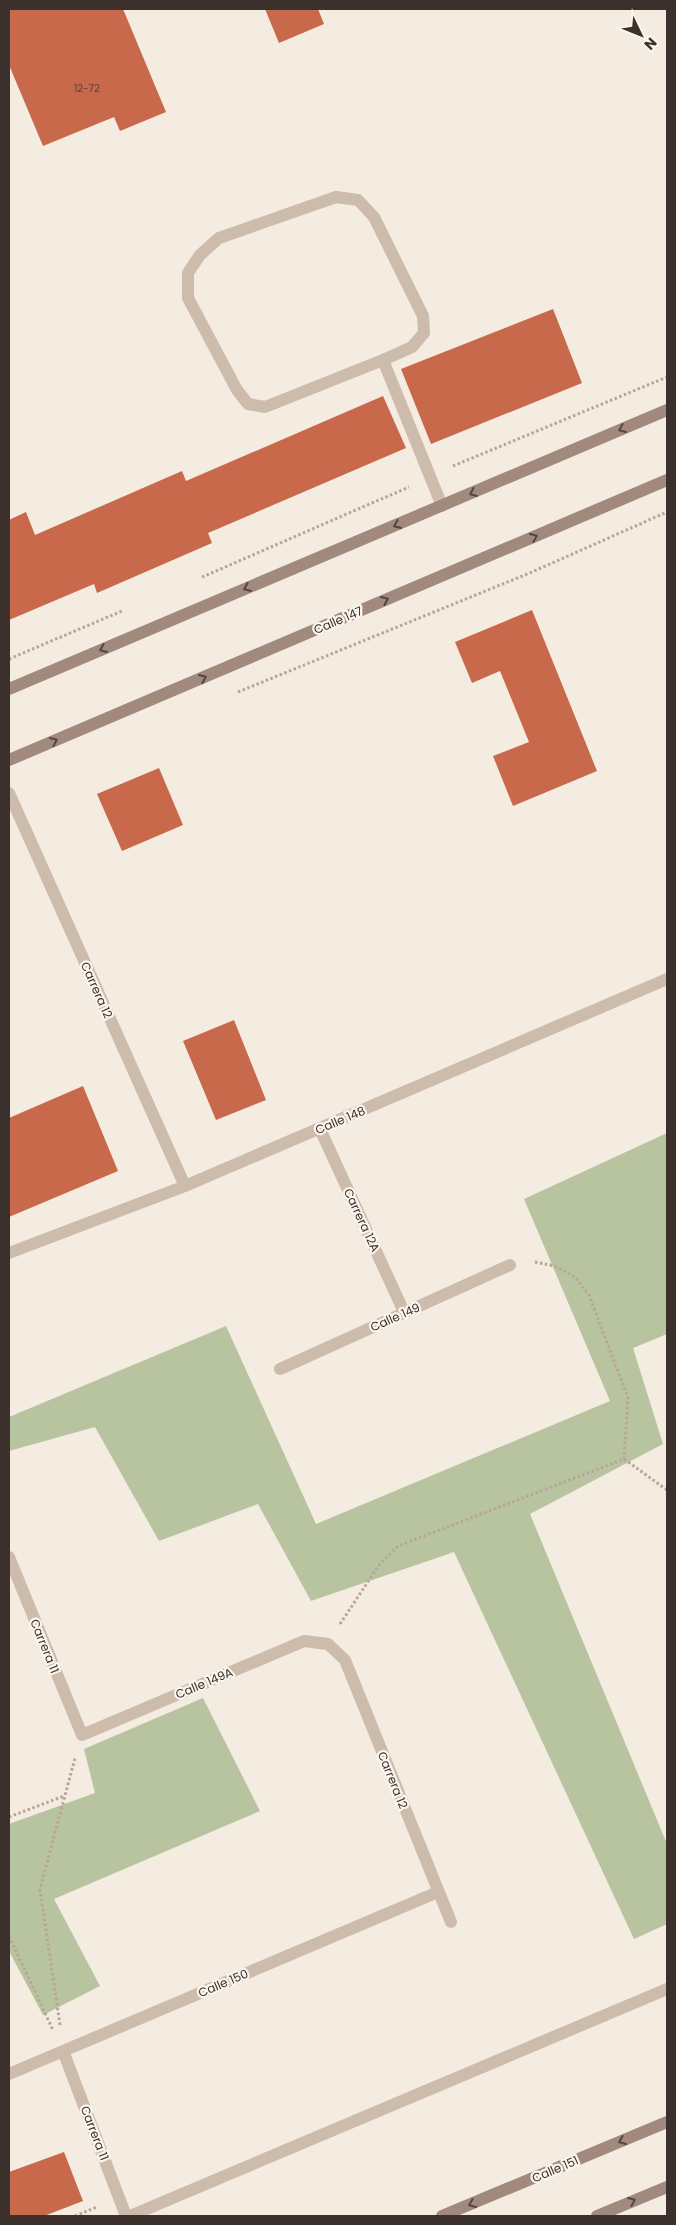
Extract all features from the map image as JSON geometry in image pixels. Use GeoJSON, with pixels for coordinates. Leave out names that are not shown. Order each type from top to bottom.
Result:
{"type":"FeatureCollection","features":[{"type":"Feature","properties":{"kind":"main road"},"geometry":{"type":"LineString","coordinates":[[9,689],[667,410]]}},
{"type":"Feature","properties":{"kind":"main road","name":"Calle 147"},"geometry":{"type":"LineString","coordinates":[[9,760],[667,480]]}},
{"type":"Feature","properties":{"kind":"main road","name":"Calle 151"},"geometry":{"type":"LineString","coordinates":[[442,2216],[667,2122]]}},
{"type":"Feature","properties":{"kind":"main road"},"geometry":{"type":"LineString","coordinates":[[597,2216],[667,2187]]}},
{"type":"Feature","properties":{"kind":"street"},"geometry":{"type":"LineString","coordinates":[[336,197],[358,200],[374,217],[423,316],[424,333],[412,347],[383,360],[265,407],[248,404],[237,390],[188,298],[188,273],[200,255],[218,238],[336,197]]}},
{"type":"Feature","properties":{"kind":"street"},"geometry":{"type":"LineString","coordinates":[[383,360],[442,506]]}},
{"type":"Feature","properties":{"kind":"street","name":"Carrera 12"},"geometry":{"type":"LineString","coordinates":[[9,793],[185,1186]]}},
{"type":"Feature","properties":{"kind":"street","name":"Calle 148"},"geometry":{"type":"LineString","coordinates":[[9,1253],[185,1186],[667,979]]}},
{"type":"Feature","properties":{"kind":"street","name":"Carrera 12A"},"geometry":{"type":"LineString","coordinates":[[320,1129],[404,1312]]}},
{"type":"Feature","properties":{"kind":"street","name":"Calle 149"},"geometry":{"type":"LineString","coordinates":[[280,1369],[510,1265]]}},
{"type":"Feature","properties":{"kind":"street","name":"Carrera 11"},"geometry":{"type":"LineString","coordinates":[[9,1557],[82,1735]]}},
{"type":"Feature","properties":{"kind":"street","name":"Calle 149A"},"geometry":{"type":"LineString","coordinates":[[82,1735],[304,1641],[328,1644]]}},
{"type":"Feature","properties":{"kind":"street","name":"Carrera 12"},"geometry":{"type":"LineString","coordinates":[[328,1644],[346,1660],[450,1922]]}},
{"type":"Feature","properties":{"kind":"street","name":"Calle 150"},"geometry":{"type":"LineString","coordinates":[[9,2074],[438,1892]]}},
{"type":"Feature","properties":{"kind":"street"},"geometry":{"type":"LineString","coordinates":[[130,2216],[667,1989]]}},
{"type":"Feature","properties":{"kind":"street","name":"Carrera 11"},"geometry":{"type":"LineString","coordinates":[[63,2051],[126,2216]]}},
{"type":"Feature","properties":{"kind":"path"},"geometry":{"type":"LineString","coordinates":[[195,580],[430,478],[460,461],[667,378]]}},
{"type":"Feature","properties":{"kind":"path"},"geometry":{"type":"LineString","coordinates":[[230,696],[532,572],[667,512]]}},
{"type":"Feature","properties":{"kind":"path"},"geometry":{"type":"LineString","coordinates":[[9,659],[124,610]]}},
{"type":"Feature","properties":{"kind":"path"},"geometry":{"type":"LineString","coordinates":[[510,1265],[533,1261],[555,1266],[574,1277],[589,1295],[628,1398],[624,1459]]}},
{"type":"Feature","properties":{"kind":"path"},"geometry":{"type":"LineString","coordinates":[[624,1459],[667,1490]]}},
{"type":"Feature","properties":{"kind":"path"},"geometry":{"type":"LineString","coordinates":[[328,1644],[379,1565],[398,1546],[624,1459]]}},
{"type":"Feature","properties":{"kind":"path"},"geometry":{"type":"LineString","coordinates":[[63,2051],[40,1889],[82,1735]]}},
{"type":"Feature","properties":{"kind":"path"},"geometry":{"type":"LineString","coordinates":[[9,1817],[64,1796]]}},
{"type":"Feature","properties":{"kind":"path"},"geometry":{"type":"LineString","coordinates":[[9,1936],[63,2051]]}},
{"type":"Feature","properties":{"kind":"green space"},"geometry":{"type":"Polygon","coordinates":[[[667,1133],[667,1334],[633,1348],[663,1444],[530,1514],[667,1844],[667,1924],[634,1939],[454,1552],[311,1601],[258,1504],[159,1541],[95,1427],[9,1451],[9,1417],[226,1326],[316,1524],[610,1401],[524,1199],[667,1133]]]}},
{"type":"Feature","properties":{"kind":"green space"},"geometry":{"type":"Polygon","coordinates":[[[203,1698],[260,1811],[54,1899],[100,1986],[43,2015],[9,1951],[9,1824],[95,1793],[84,1749],[203,1698]]]}},
{"type":"Feature","properties":{"kind":"building"},"geometry":{"type":"Polygon","coordinates":[[[9,9],[123,9],[166,112],[120,131],[114,117],[43,146],[9,65],[9,9]]]}},
{"type":"Feature","properties":{"kind":"building"},"geometry":{"type":"Polygon","coordinates":[[[265,9],[318,9],[324,24],[279,43],[265,9]]]}},
{"type":"Feature","properties":{"kind":"building"},"geometry":{"type":"Polygon","coordinates":[[[553,309],[582,383],[431,444],[401,369],[553,309]]]}},
{"type":"Feature","properties":{"kind":"building"},"geometry":{"type":"Polygon","coordinates":[[[383,396],[406,448],[208,533],[212,543],[97,593],[94,584],[9,620],[9,520],[26,512],[35,535],[182,471],[186,481],[383,396]]]}},
{"type":"Feature","properties":{"kind":"building"},"geometry":{"type":"Polygon","coordinates":[[[532,610],[597,771],[513,806],[493,756],[529,742],[500,671],[472,683],[455,642],[532,610]]]}},
{"type":"Feature","properties":{"kind":"building"},"geometry":{"type":"Polygon","coordinates":[[[159,768],[183,825],[122,851],[97,794],[159,768]]]}},
{"type":"Feature","properties":{"kind":"building"},"geometry":{"type":"Polygon","coordinates":[[[234,1020],[266,1100],[216,1120],[183,1041],[234,1020]]]}},
{"type":"Feature","properties":{"kind":"building"},"geometry":{"type":"Polygon","coordinates":[[[83,1086],[118,1171],[9,1217],[9,1118],[83,1086]]]}},
{"type":"Feature","properties":{"kind":"building"},"geometry":{"type":"Polygon","coordinates":[[[64,2152],[83,2201],[44,2216],[9,2216],[9,2172],[64,2152]]]}}]}
